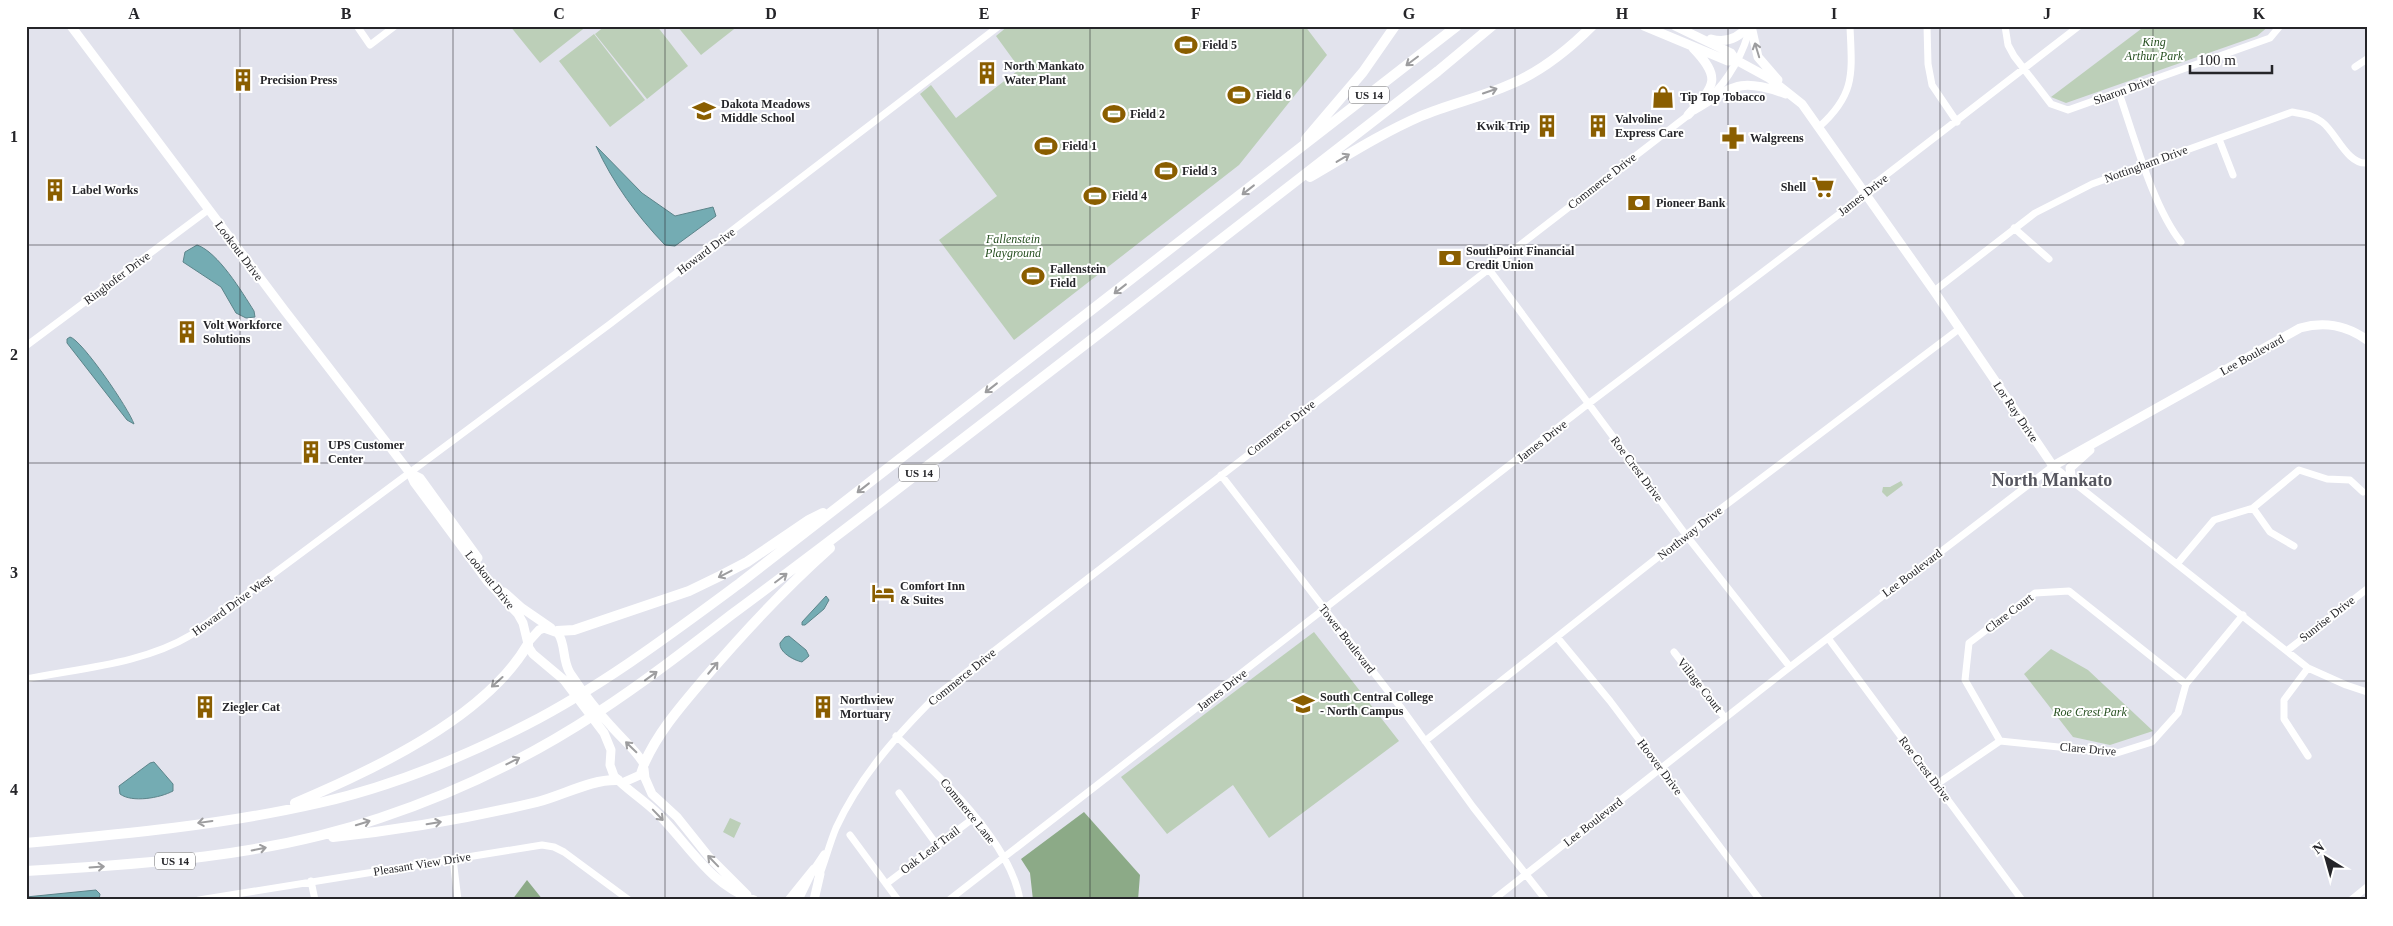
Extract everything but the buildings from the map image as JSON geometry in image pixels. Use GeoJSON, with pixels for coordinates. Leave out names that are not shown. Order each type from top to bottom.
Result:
{"type":"FeatureCollection","features":[{"type":"Feature","properties":{"kind":"highway"},"geometry":{"type":"LineString","coordinates":[[1287,160],[1338,103],[1395,26]]}},
{"type":"Feature","properties":{"kind":"highway","name":"US 14"},"geometry":{"type":"LineString","coordinates":[[26,843],[104,836],[271,813],[320,803],[399,779],[473,750],[526,725],[599,683],[672,633],[1287,160],[1457,26]]}},
{"type":"Feature","properties":{"kind":"highway","name":"US 14"},"geometry":{"type":"LineString","coordinates":[[26,871],[168,862],[251,851],[299,841],[380,818],[426,801],[482,777],[565,733],[653,674],[849,527],[1438,71],[1492,26]]}},
{"type":"Feature","properties":{"kind":"highway"},"geometry":{"type":"LineString","coordinates":[[1271,201],[1386,133],[1422,116],[1511,84],[1529,75],[1572,46],[1592,26]]}},
{"type":"Feature","properties":{"kind":"highway"},"geometry":{"type":"LineString","coordinates":[[555,630],[574,630],[689,591],[747,562],[809,520],[842,504]]}},
{"type":"Feature","properties":{"kind":"highway","name":"US 14"},"geometry":{"type":"LineString","coordinates":[[644,766],[670,720],[748,627],[788,586],[835,544],[849,527]]}},
{"type":"Feature","properties":{"kind":"highway"},"geometry":{"type":"LineString","coordinates":[[271,813],[337,786],[412,747],[462,712],[496,684],[512,667],[528,642]]}},
{"type":"Feature","properties":{"kind":"highway"},"geometry":{"type":"LineString","coordinates":[[299,841],[369,834],[468,817],[546,799],[601,780],[620,782]]}},
{"type":"Feature","properties":{"kind":"main road","name":"Lookout Drive"},"geometry":{"type":"LineString","coordinates":[[71,26],[208,210],[410,473],[414,482],[488,582],[518,614],[523,623],[533,654],[555,671],[598,725],[608,742],[611,771],[620,782],[658,814],[699,862],[723,885],[753,900]]}},
{"type":"Feature","properties":{"kind":"main road","name":"Lor Ray Drive"},"geometry":{"type":"LineString","coordinates":[[1644,26],[1728,61],[1736,60]]}},
{"type":"Feature","properties":{"kind":"main road","name":"Lor Ray Drive"},"geometry":{"type":"LineString","coordinates":[[1675,26],[1731,53],[1736,60],[1769,78],[1794,96],[1820,127],[2053,466]]}},
{"type":"Feature","properties":{"kind":"main road"},"geometry":{"type":"LineString","coordinates":[[1697,36],[1727,41],[1741,34],[1750,26],[1758,57],[1794,96]]}},
{"type":"Feature","properties":{"kind":"main road"},"geometry":{"type":"LineString","coordinates":[[1689,44],[1709,66],[1712,81],[1705,95],[1691,112]]}},
{"type":"Feature","properties":{"kind":"main road"},"geometry":{"type":"LineString","coordinates":[[1691,112],[1738,85],[1762,85],[1794,96]]}},
{"type":"Feature","properties":{"kind":"main road","name":"Lee Boulevard"},"geometry":{"type":"LineString","coordinates":[[2053,466],[2300,328],[2312,324],[2340,326],[2367,340]]}},
{"type":"Feature","properties":{"kind":"main road"},"geometry":{"type":"LineString","coordinates":[[2072,483],[2070,468],[2104,438]]}},
{"type":"Feature","properties":{"kind":"main road","name":"Lookout Drive"},"geometry":{"type":"LineString","coordinates":[[410,473],[420,478],[506,594],[555,630],[563,642],[566,666],[619,735],[637,752],[644,766],[645,778],[652,794],[686,828],[709,857],[753,900]]}},
{"type":"Feature","properties":{"kind":"main road"},"geometry":{"type":"LineString","coordinates":[[528,642],[539,630],[544,628],[555,630]]}},
{"type":"Feature","properties":{"kind":"main road"},"geometry":{"type":"LineString","coordinates":[[620,782],[634,779],[644,766]]}},
{"type":"Feature","properties":{"kind":"main road"},"geometry":{"type":"LineString","coordinates":[[789,900],[817,871]]}},
{"type":"Feature","properties":{"kind":"main road"},"geometry":{"type":"LineString","coordinates":[[814,900],[817,871]]}},
{"type":"Feature","properties":{"kind":"street"},"geometry":{"type":"LineString","coordinates":[[357,26],[370,45],[395,26]]}},
{"type":"Feature","properties":{"kind":"street","name":"Howard Drive"},"geometry":{"type":"LineString","coordinates":[[410,473],[708,249],[999,26]]}},
{"type":"Feature","properties":{"kind":"street","name":"Commerce Drive"},"geometry":{"type":"LineString","coordinates":[[800,900],[817,871],[854,794],[896,736],[937,695],[1691,112],[1721,86],[1736,60],[1750,26]]}},
{"type":"Feature","properties":{"kind":"street"},"geometry":{"type":"LineString","coordinates":[[1927,26],[1928,64],[1932,85],[1957,122]]}},
{"type":"Feature","properties":{"kind":"street","name":"Sharon Drive"},"geometry":{"type":"LineString","coordinates":[[2004,26],[2008,45],[2024,69],[2051,104],[2068,110],[2270,38],[2280,26]]}},
{"type":"Feature","properties":{"kind":"street","name":"James Drive"},"geometry":{"type":"LineString","coordinates":[[949,900],[1588,404],[1829,222],[1864,192],[2079,26]]}},
{"type":"Feature","properties":{"kind":"street"},"geometry":{"type":"LineString","coordinates":[[1820,127],[1838,110],[1845,97],[1852,72],[1850,27]]}},
{"type":"Feature","properties":{"kind":"street"},"geometry":{"type":"LineString","coordinates":[[2355,67],[2367,59]]}},
{"type":"Feature","properties":{"kind":"street"},"geometry":{"type":"LineString","coordinates":[[2120,92],[2144,166],[2172,230],[2181,242]]}},
{"type":"Feature","properties":{"kind":"street","name":"Nottingham Drive"},"geometry":{"type":"LineString","coordinates":[[1934,292],[2035,213],[2092,184],[2292,112],[2308,114],[2323,123],[2352,157],[2362,164],[2367,163]]}},
{"type":"Feature","properties":{"kind":"street"},"geometry":{"type":"LineString","coordinates":[[2219,139],[2233,175]]}},
{"type":"Feature","properties":{"kind":"street","name":"Ringhofer Drive"},"geometry":{"type":"LineString","coordinates":[[26,346],[208,210]]}},
{"type":"Feature","properties":{"kind":"street"},"geometry":{"type":"LineString","coordinates":[[2014,228],[2049,259]]}},
{"type":"Feature","properties":{"kind":"street","name":"Roe Crest Drive"},"geometry":{"type":"LineString","coordinates":[[1488,268],[1686,535],[1790,667]]}},
{"type":"Feature","properties":{"kind":"street","name":"Northway Drive"},"geometry":{"type":"LineString","coordinates":[[1425,741],[1686,535],[1959,329]]}},
{"type":"Feature","properties":{"kind":"street","name":"Lor Ray Drive"},"geometry":{"type":"LineString","coordinates":[[2053,466],[2072,483],[2288,650],[2308,668],[2346,686],[2367,692]]}},
{"type":"Feature","properties":{"kind":"street","name":"Lee Boulevard"},"geometry":{"type":"LineString","coordinates":[[1493,900],[1790,667],[2053,466]]}},
{"type":"Feature","properties":{"kind":"street"},"geometry":{"type":"LineString","coordinates":[[2177,564],[2214,520],[2253,508],[2299,470],[2327,479],[2350,480],[2362,492]]}},
{"type":"Feature","properties":{"kind":"street","name":"Howard Drive West"},"geometry":{"type":"LineString","coordinates":[[26,679],[134,658],[176,644],[410,473]]}},
{"type":"Feature","properties":{"kind":"street","name":"Tower Boulevard"},"geometry":{"type":"LineString","coordinates":[[1221,475],[1546,900]]}},
{"type":"Feature","properties":{"kind":"street"},"geometry":{"type":"LineString","coordinates":[[2253,508],[2270,532],[2294,546]]}},
{"type":"Feature","properties":{"kind":"street","name":"Sunrise Drive"},"geometry":{"type":"LineString","coordinates":[[2288,650],[2367,589]]}},
{"type":"Feature","properties":{"kind":"street","name":"Clare Court"},"geometry":{"type":"LineString","coordinates":[[2000,741],[1965,680],[1969,643],[2035,593],[2069,591],[2186,684]]}},
{"type":"Feature","properties":{"kind":"street","name":"Clare Drive"},"geometry":{"type":"LineString","coordinates":[[2000,741],[2117,753],[2152,742],[2178,713],[2186,684],[2243,615]]}},
{"type":"Feature","properties":{"kind":"street","name":"Hoover Drive"},"geometry":{"type":"LineString","coordinates":[[1557,637],[1610,701],[1760,900]]}},
{"type":"Feature","properties":{"kind":"street","name":"Roe Crest Drive"},"geometry":{"type":"LineString","coordinates":[[1828,638],[1938,784],[2022,900]]}},
{"type":"Feature","properties":{"kind":"street","name":"Village Court"},"geometry":{"type":"LineString","coordinates":[[1674,652],[1725,718]]}},
{"type":"Feature","properties":{"kind":"street"},"geometry":{"type":"LineString","coordinates":[[2308,668],[2284,700],[2284,719],[2308,756]]}},
{"type":"Feature","properties":{"kind":"street","name":"Commerce Lane"},"geometry":{"type":"LineString","coordinates":[[896,736],[955,791],[975,817],[1005,857],[1015,875],[1020,900]]}},
{"type":"Feature","properties":{"kind":"street"},"geometry":{"type":"LineString","coordinates":[[1938,784],[2000,741]]}},
{"type":"Feature","properties":{"kind":"street"},"geometry":{"type":"LineString","coordinates":[[899,793],[937,845]]}},
{"type":"Feature","properties":{"kind":"street","name":"Oak Leaf Trail"},"geometry":{"type":"LineString","coordinates":[[886,884],[975,817]]}},
{"type":"Feature","properties":{"kind":"street"},"geometry":{"type":"LineString","coordinates":[[850,835],[898,900]]}},
{"type":"Feature","properties":{"kind":"street","name":"Pleasant View Drive"},"geometry":{"type":"LineString","coordinates":[[199,900],[542,845],[554,847],[629,900]]}},
{"type":"Feature","properties":{"kind":"street"},"geometry":{"type":"LineString","coordinates":[[452,859],[458,900]]}},
{"type":"Feature","properties":{"kind":"street","name":"Commerce Drive"},"geometry":{"type":"LineString","coordinates":[[810,900],[817,871]]}},
{"type":"Feature","properties":{"kind":"street"},"geometry":{"type":"LineString","coordinates":[[310,881],[315,900]]}},
{"type":"Feature","properties":{"kind":"street"},"geometry":{"type":"LineString","coordinates":[[2351,900],[2367,887]]}},
{"type":"Feature","properties":{"kind":"green space"},"geometry":{"type":"Polygon","coordinates":[[[510,26],[587,26],[540,63],[510,26]]]}},
{"type":"Feature","properties":{"kind":"green space"},"geometry":{"type":"Polygon","coordinates":[[[605,26],[657,26],[688,66],[647,99],[595,34],[605,26]]]}},
{"type":"Feature","properties":{"kind":"green space"},"geometry":{"type":"Polygon","coordinates":[[[677,26],[738,26],[701,55],[677,26]]]}},
{"type":"Feature","properties":{"kind":"green space","name":"Fallenstein Playground"},"geometry":{"type":"Polygon","coordinates":[[[1008,26],[1305,26],[1327,55],[1239,165],[1014,340],[939,240],[997,196],[920,94],[931,85],[956,118],[1020,69],[996,36],[1008,26]]]}},
{"type":"Feature","properties":{"kind":"green space","name":"King Arthur Park"},"geometry":{"type":"Polygon","coordinates":[[[2145,26],[2269,26],[2257,36],[2066,103],[2051,97],[2145,26]]]}},
{"type":"Feature","properties":{"kind":"green space"},"geometry":{"type":"Polygon","coordinates":[[[594,34],[645,100],[610,127],[559,61],[594,34]]]}},
{"type":"Feature","properties":{"kind":"green space"},"geometry":{"type":"Polygon","coordinates":[[[1901,481],[1903,485],[1887,497],[1882,492],[1883,487],[1890,487],[1901,481]]]}},
{"type":"Feature","properties":{"kind":"green space"},"geometry":{"type":"Polygon","coordinates":[[[1314,632],[1399,741],[1269,838],[1233,785],[1167,834],[1121,777],[1314,632]]]}},
{"type":"Feature","properties":{"kind":"green space","name":"Roe Crest Park"},"geometry":{"type":"Polygon","coordinates":[[[2051,649],[2088,670],[2153,731],[2110,745],[2073,737],[2024,674],[2051,649]]]}},
{"type":"Feature","properties":{"kind":"green space"},"geometry":{"type":"Polygon","coordinates":[[[1084,812],[1140,875],[1138,900],[1033,900],[1030,873],[1021,859],[1084,812]]]}},
{"type":"Feature","properties":{"kind":"green space"},"geometry":{"type":"Polygon","coordinates":[[[730,818],[741,823],[734,838],[723,832],[730,818]]]}},
{"type":"Feature","properties":{"kind":"green space"},"geometry":{"type":"Polygon","coordinates":[[[527,880],[543,900],[512,900],[527,880]]]}},
{"type":"Feature","properties":{"kind":"water"},"geometry":{"type":"Polygon","coordinates":[[[596,146],[642,193],[675,216],[713,207],[716,216],[675,246],[665,245],[626,198],[596,146]]]}},
{"type":"Feature","properties":{"kind":"water"},"geometry":{"type":"Polygon","coordinates":[[[197,245],[205,249],[221,264],[254,311],[255,317],[246,318],[236,313],[221,287],[183,262],[185,252],[197,245]]]}},
{"type":"Feature","properties":{"kind":"water"},"geometry":{"type":"Polygon","coordinates":[[[70,337],[76,341],[105,376],[124,404],[134,424],[127,420],[67,343],[67,339],[70,337]]]}},
{"type":"Feature","properties":{"kind":"water"},"geometry":{"type":"Polygon","coordinates":[[[826,596],[829,600],[824,609],[805,625],[802,625],[802,622],[826,596]]]}},
{"type":"Feature","properties":{"kind":"water"},"geometry":{"type":"Polygon","coordinates":[[[789,636],[806,650],[809,656],[802,662],[784,652],[780,646],[785,637],[789,636]]]}},
{"type":"Feature","properties":{"kind":"water"},"geometry":{"type":"Polygon","coordinates":[[[154,762],[173,784],[173,791],[161,796],[139,799],[125,797],[120,794],[119,786],[154,762]]]}},
{"type":"Feature","properties":{"kind":"water"},"geometry":{"type":"Polygon","coordinates":[[[96,890],[100,894],[99,900],[26,900],[26,897],[96,890]]]}},
{"type":"Feature","properties":{"kind":"place","name":"Field 5"},"geometry":{"type":"Point","coordinates":[1186,45]}},
{"type":"Feature","properties":{"kind":"place","name":"North Mankato Water Plant"},"geometry":{"type":"Point","coordinates":[987,73]}},
{"type":"Feature","properties":{"kind":"place","name":"Precision Press"},"geometry":{"type":"Point","coordinates":[243,80]}},
{"type":"Feature","properties":{"kind":"place","name":"Field 6"},"geometry":{"type":"Point","coordinates":[1239,95]}},
{"type":"Feature","properties":{"kind":"place","name":"Tip Top Tobacco"},"geometry":{"type":"Point","coordinates":[1663,97]}},
{"type":"Feature","properties":{"kind":"place","name":"Dakota Meadows Middle School"},"geometry":{"type":"Point","coordinates":[704,111]}},
{"type":"Feature","properties":{"kind":"place","name":"Field 2"},"geometry":{"type":"Point","coordinates":[1114,114]}},
{"type":"Feature","properties":{"kind":"place","name":"Kwik Trip"},"geometry":{"type":"Point","coordinates":[1547,126]}},
{"type":"Feature","properties":{"kind":"place","name":"Valvoline Express Care"},"geometry":{"type":"Point","coordinates":[1598,126]}},
{"type":"Feature","properties":{"kind":"place","name":"Walgreens"},"geometry":{"type":"Point","coordinates":[1733,138]}},
{"type":"Feature","properties":{"kind":"place","name":"Field 1"},"geometry":{"type":"Point","coordinates":[1046,146]}},
{"type":"Feature","properties":{"kind":"place","name":"Field 3"},"geometry":{"type":"Point","coordinates":[1166,171]}},
{"type":"Feature","properties":{"kind":"place","name":"Shell"},"geometry":{"type":"Point","coordinates":[1823,187]}},
{"type":"Feature","properties":{"kind":"place","name":"Label Works"},"geometry":{"type":"Point","coordinates":[55,190]}},
{"type":"Feature","properties":{"kind":"place","name":"Field 4"},"geometry":{"type":"Point","coordinates":[1095,196]}},
{"type":"Feature","properties":{"kind":"place","name":"Pioneer Bank"},"geometry":{"type":"Point","coordinates":[1639,203]}},
{"type":"Feature","properties":{"kind":"place","name":"SouthPoint Financial Credit Union"},"geometry":{"type":"Point","coordinates":[1450,258]}},
{"type":"Feature","properties":{"kind":"place","name":"Fallenstein Field"},"geometry":{"type":"Point","coordinates":[1033,276]}},
{"type":"Feature","properties":{"kind":"place","name":"Volt Workforce Solutions"},"geometry":{"type":"Point","coordinates":[187,332]}},
{"type":"Feature","properties":{"kind":"place","name":"UPS Customer Center"},"geometry":{"type":"Point","coordinates":[311,452]}},
{"type":"Feature","properties":{"kind":"place","name":"Comfort Inn & Suites"},"geometry":{"type":"Point","coordinates":[883,593]}},
{"type":"Feature","properties":{"kind":"place","name":"South Central College - North Campus"},"geometry":{"type":"Point","coordinates":[1303,704]}},
{"type":"Feature","properties":{"kind":"place","name":"Ziegler Cat"},"geometry":{"type":"Point","coordinates":[205,707]}},
{"type":"Feature","properties":{"kind":"place","name":"Northview Mortuary"},"geometry":{"type":"Point","coordinates":[823,707]}},
{"type":"Feature","properties":{"kind":"district","name":"North Mankato"},"geometry":{"type":"Point","coordinates":[2052,480]}}]}
